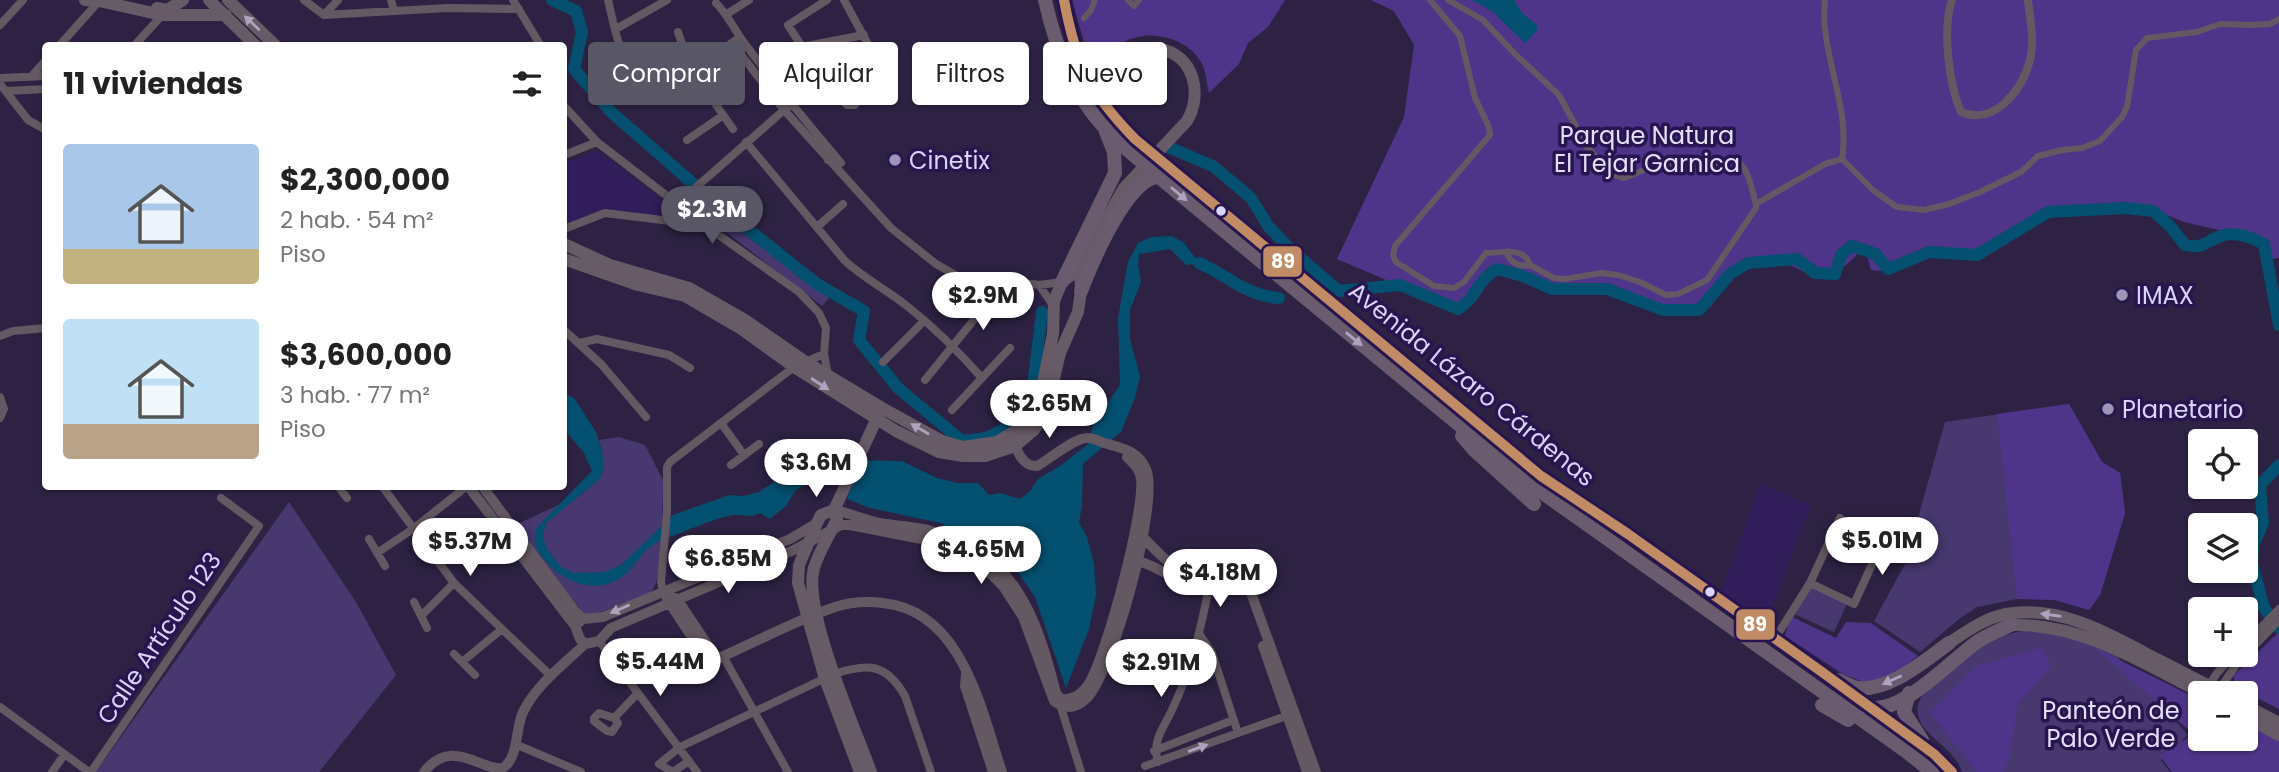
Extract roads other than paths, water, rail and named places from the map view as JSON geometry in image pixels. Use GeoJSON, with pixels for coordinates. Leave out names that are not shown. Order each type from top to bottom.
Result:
{"type":"FeatureCollection","features":[{"type":"Feature","properties":{"kind":"highway","name":"Avenida Lázaro Cárdenas"},"geometry":{"type":"LineString","coordinates":[[1045,0],[1053,36],[1068,72],[1089,109],[1135,139],[1541,476],[1628,534],[1822,672],[1934,754],[1952,772]]}},
{"type":"Feature","properties":{"kind":"highway","name":"Avenida Lázaro Cárdenas"},"geometry":{"type":"LineString","coordinates":[[1064,0],[1073,42]]}},
{"type":"Feature","properties":{"kind":"highway","name":"Avenida Lázaro Cárdenas"},"geometry":{"type":"LineString","coordinates":[[1100,105],[1107,121],[1159,177],[1533,486],[1907,752],[1931,772]]}},
{"type":"Feature","properties":{"kind":"highway"},"geometry":{"type":"LineString","coordinates":[[1075,271],[1098,208],[1115,173],[1106,105]]}},
{"type":"Feature","properties":{"kind":"highway"},"geometry":{"type":"LineString","coordinates":[[1081,291],[1098,252],[1138,186],[1151,177],[1159,177]]}},
{"type":"Feature","properties":{"kind":"highway"},"geometry":{"type":"LineString","coordinates":[[1098,208],[1117,218]]}},
{"type":"Feature","properties":{"kind":"highway"},"geometry":{"type":"LineString","coordinates":[[1446,415],[1474,450],[1534,504]]}},
{"type":"Feature","properties":{"kind":"highway"},"geometry":{"type":"LineString","coordinates":[[1569,512],[1629,543],[1824,682],[1852,701],[1871,709],[1885,708],[1902,701],[1980,640],[2011,625]]}},
{"type":"Feature","properties":{"kind":"highway"},"geometry":{"type":"LineString","coordinates":[[1934,754],[1907,719],[1905,705],[1909,693],[1924,676],[1970,639],[1996,627],[2011,625]]}},
{"type":"Feature","properties":{"kind":"highway"},"geometry":{"type":"LineString","coordinates":[[1822,672],[1854,687],[1883,684],[1920,664],[1949,643]]}},
{"type":"Feature","properties":{"kind":"highway"},"geometry":{"type":"LineString","coordinates":[[1822,705],[1886,746],[1907,752]]}},
{"type":"Feature","properties":{"kind":"main road"},"geometry":{"type":"LineString","coordinates":[[85,0],[164,13],[226,15]]}},
{"type":"Feature","properties":{"kind":"main road"},"geometry":{"type":"LineString","coordinates":[[123,0],[164,13]]}},
{"type":"Feature","properties":{"kind":"main road"},"geometry":{"type":"LineString","coordinates":[[164,13],[183,0]]}},
{"type":"Feature","properties":{"kind":"main road"},"geometry":{"type":"LineString","coordinates":[[209,0],[252,42]]}},
{"type":"Feature","properties":{"kind":"main road"},"geometry":{"type":"LineString","coordinates":[[228,0],[272,42]]}},
{"type":"Feature","properties":{"kind":"main road"},"geometry":{"type":"LineString","coordinates":[[567,245],[610,265],[689,288],[745,320],[807,363],[942,441],[963,447],[1013,441],[1038,402],[1053,334],[1054,305],[1124,188],[1193,111],[1195,97],[1192,74],[1182,60],[1167,51]]}},
{"type":"Feature","properties":{"kind":"main road"},"geometry":{"type":"LineString","coordinates":[[567,260],[638,285],[685,296],[740,328],[877,421],[939,452],[985,456],[1034,430],[1042,419],[1060,353],[1076,318],[1081,291],[1075,271]]}},
{"type":"Feature","properties":{"kind":"main road"},"geometry":{"type":"LineString","coordinates":[[1075,271],[1057,307],[1063,315],[1076,318]]}},
{"type":"Feature","properties":{"kind":"main road"},"geometry":{"type":"LineString","coordinates":[[860,772],[798,583],[799,565],[821,515],[834,510],[882,408]]}},
{"type":"Feature","properties":{"kind":"main road"},"geometry":{"type":"LineString","coordinates":[[811,616],[814,567],[837,519],[834,510]]}},
{"type":"Feature","properties":{"kind":"main road"},"geometry":{"type":"LineString","coordinates":[[1949,643],[1976,625],[2004,614],[2030,612],[2059,615],[2096,627],[2195,681]]}},
{"type":"Feature","properties":{"kind":"main road"},"geometry":{"type":"LineString","coordinates":[[2011,625],[2052,627],[2088,636],[2190,681]]}},
{"type":"Feature","properties":{"kind":"main road"},"geometry":{"type":"LineString","coordinates":[[830,676],[872,772]]}},
{"type":"Feature","properties":{"kind":"main road"},"geometry":{"type":"LineString","coordinates":[[2258,712],[2279,723]]}},
{"type":"Feature","properties":{"kind":"main road"},"geometry":{"type":"LineString","coordinates":[[2258,724],[2279,736]]}},
{"type":"Feature","properties":{"kind":"street"},"geometry":{"type":"LineString","coordinates":[[0,25],[23,0]]}},
{"type":"Feature","properties":{"kind":"street"},"geometry":{"type":"LineString","coordinates":[[304,0],[324,15],[394,11],[446,4],[519,9]]}},
{"type":"Feature","properties":{"kind":"street"},"geometry":{"type":"LineString","coordinates":[[324,15],[338,0]]}},
{"type":"Feature","properties":{"kind":"street"},"geometry":{"type":"LineString","coordinates":[[391,0],[394,11]]}},
{"type":"Feature","properties":{"kind":"street"},"geometry":{"type":"LineString","coordinates":[[513,0],[539,42]]}},
{"type":"Feature","properties":{"kind":"street"},"geometry":{"type":"LineString","coordinates":[[608,0],[620,42]]}},
{"type":"Feature","properties":{"kind":"street"},"geometry":{"type":"LineString","coordinates":[[616,29],[667,0]]}},
{"type":"Feature","properties":{"kind":"street"},"geometry":{"type":"LineString","coordinates":[[727,14],[749,0]]}},
{"type":"Feature","properties":{"kind":"street"},"geometry":{"type":"LineString","coordinates":[[798,42],[788,25],[827,0]]}},
{"type":"Feature","properties":{"kind":"street"},"geometry":{"type":"LineString","coordinates":[[844,0],[868,42]]}},
{"type":"Feature","properties":{"kind":"street"},"geometry":{"type":"LineString","coordinates":[[1084,18],[1095,0]]}},
{"type":"Feature","properties":{"kind":"street"},"geometry":{"type":"LineString","coordinates":[[1128,0],[1134,6],[1139,0]]}},
{"type":"Feature","properties":{"kind":"street"},"geometry":{"type":"LineString","coordinates":[[1430,0],[1460,36],[1475,98],[1490,135],[1395,246],[1393,255],[1396,262],[1418,277],[1446,289],[1464,282],[1486,253],[1522,252],[1530,265]]}},
{"type":"Feature","properties":{"kind":"street"},"geometry":{"type":"LineString","coordinates":[[1448,0],[1483,20],[1515,54],[1547,82],[1559,96],[1587,147],[1611,174],[1624,178],[1657,165],[1670,163],[1686,170],[1702,171],[1734,158],[1741,162],[1745,169],[1756,204],[1756,208],[1707,280],[1678,294],[1666,295],[1618,275],[1601,273],[1565,279],[1553,278],[1530,265],[1516,264],[1509,260],[1507,253]]}},
{"type":"Feature","properties":{"kind":"street"},"geometry":{"type":"LineString","coordinates":[[1825,0],[1825,30],[1844,125],[1842,159],[1874,191],[1897,207],[1924,210],[1980,192],[2021,172],[2038,156],[2082,148],[2100,141],[2122,117],[2127,107],[2136,50],[2147,38],[2197,32],[2220,24],[2270,24],[2279,19]]}},
{"type":"Feature","properties":{"kind":"street"},"geometry":{"type":"LineString","coordinates":[[1952,0],[1949,9],[1952,93],[1961,112],[1973,117],[1991,114],[2003,105],[2019,86],[2030,60],[2028,0]]}},
{"type":"Feature","properties":{"kind":"street"},"geometry":{"type":"LineString","coordinates":[[63,42],[100,1]]}},
{"type":"Feature","properties":{"kind":"street"},"geometry":{"type":"LineString","coordinates":[[716,3],[727,14],[736,40],[788,107],[891,228],[989,300]]}},
{"type":"Feature","properties":{"kind":"street"},"geometry":{"type":"LineString","coordinates":[[139,42],[164,13]]}},
{"type":"Feature","properties":{"kind":"street"},"geometry":{"type":"LineString","coordinates":[[678,32],[681,42]]}},
{"type":"Feature","properties":{"kind":"street"},"geometry":{"type":"LineString","coordinates":[[838,42],[864,35]]}},
{"type":"Feature","properties":{"kind":"street"},"geometry":{"type":"LineString","coordinates":[[30,77],[42,65]]}},
{"type":"Feature","properties":{"kind":"street"},"geometry":{"type":"LineString","coordinates":[[0,78],[42,76]]}},
{"type":"Feature","properties":{"kind":"street"},"geometry":{"type":"LineString","coordinates":[[3,88],[42,89]]}},
{"type":"Feature","properties":{"kind":"street"},"geometry":{"type":"LineString","coordinates":[[3,88],[28,120],[42,128]]}},
{"type":"Feature","properties":{"kind":"street"},"geometry":{"type":"LineString","coordinates":[[715,105],[733,129]]}},
{"type":"Feature","properties":{"kind":"street"},"geometry":{"type":"LineString","coordinates":[[677,204],[791,105]]}},
{"type":"Feature","properties":{"kind":"street"},"geometry":{"type":"LineString","coordinates":[[567,109],[597,142],[706,226],[799,292],[818,313],[826,328],[824,354],[828,375]]}},
{"type":"Feature","properties":{"kind":"street"},"geometry":{"type":"LineString","coordinates":[[687,140],[722,116]]}},
{"type":"Feature","properties":{"kind":"street"},"geometry":{"type":"LineString","coordinates":[[567,154],[597,142]]}},
{"type":"Feature","properties":{"kind":"street"},"geometry":{"type":"LineString","coordinates":[[746,142],[845,261],[954,346],[982,378]]}},
{"type":"Feature","properties":{"kind":"street"},"geometry":{"type":"LineString","coordinates":[[830,156],[841,163]]}},
{"type":"Feature","properties":{"kind":"street"},"geometry":{"type":"LineString","coordinates":[[1756,204],[1825,164],[1842,159]]}},
{"type":"Feature","properties":{"kind":"street"},"geometry":{"type":"LineString","coordinates":[[817,227],[842,204]]}},
{"type":"Feature","properties":{"kind":"street"},"geometry":{"type":"LineString","coordinates":[[567,228],[605,213],[706,226]]}},
{"type":"Feature","properties":{"kind":"street"},"geometry":{"type":"LineString","coordinates":[[925,380],[994,295],[1014,284],[1039,285],[1075,271]]}},
{"type":"Feature","properties":{"kind":"street"},"geometry":{"type":"LineString","coordinates":[[1039,285],[1054,305]]}},
{"type":"Feature","properties":{"kind":"street"},"geometry":{"type":"LineString","coordinates":[[883,362],[924,321]]}},
{"type":"Feature","properties":{"kind":"street"},"geometry":{"type":"LineString","coordinates":[[0,336],[13,331],[42,328]]}},
{"type":"Feature","properties":{"kind":"street"},"geometry":{"type":"LineString","coordinates":[[567,333],[602,365],[646,416]]}},
{"type":"Feature","properties":{"kind":"street"},"geometry":{"type":"LineString","coordinates":[[579,344],[597,339],[669,355],[690,368]]}},
{"type":"Feature","properties":{"kind":"street"},"geometry":{"type":"LineString","coordinates":[[952,410],[1010,348]]}},
{"type":"Feature","properties":{"kind":"street"},"geometry":{"type":"LineString","coordinates":[[824,354],[794,367],[670,462],[667,467],[666,547],[661,582],[663,592],[673,601],[705,657],[720,658],[838,606],[856,603],[890,604],[906,608],[938,628],[953,645],[965,674],[972,682],[1002,772]]}},
{"type":"Feature","properties":{"kind":"street"},"geometry":{"type":"LineString","coordinates":[[0,397],[4,409],[0,418]]}},
{"type":"Feature","properties":{"kind":"street"},"geometry":{"type":"LineString","coordinates":[[721,424],[744,455]]}},
{"type":"Feature","properties":{"kind":"street"},"geometry":{"type":"LineString","coordinates":[[424,772],[436,760],[447,757],[492,771],[499,770],[509,762],[517,726],[531,698],[585,644],[599,642],[611,628],[794,550],[846,524],[927,540],[948,548],[988,571],[1003,586],[1023,617],[1050,694],[1074,707],[1084,701],[1101,679],[1119,633],[1138,561],[1149,489],[1148,473],[1142,461],[1125,447],[1088,438],[1079,440],[1037,466],[1030,466],[1024,463],[1013,441]]}},
{"type":"Feature","properties":{"kind":"street"},"geometry":{"type":"LineString","coordinates":[[732,465],[759,444]]}},
{"type":"Feature","properties":{"kind":"street"},"geometry":{"type":"LineString","coordinates":[[1059,701],[1080,695],[1093,676],[1109,631],[1128,558],[1141,490],[1141,476],[1135,465],[1115,446]]}},
{"type":"Feature","properties":{"kind":"street"},"geometry":{"type":"LineString","coordinates":[[342,490],[347,498]]}},
{"type":"Feature","properties":{"kind":"street"},"geometry":{"type":"LineString","coordinates":[[385,490],[454,583],[551,676]]}},
{"type":"Feature","properties":{"kind":"street"},"geometry":{"type":"LineString","coordinates":[[377,553],[463,490]]}},
{"type":"Feature","properties":{"kind":"street"},"geometry":{"type":"LineString","coordinates":[[472,490],[488,504],[574,610],[579,622],[580,639],[585,644]]}},
{"type":"Feature","properties":{"kind":"street"},"geometry":{"type":"LineString","coordinates":[[483,490],[488,504]]}},
{"type":"Feature","properties":{"kind":"street","name":"Calle Artículo 123"},"geometry":{"type":"LineString","coordinates":[[90,772],[259,526],[222,498]]}},
{"type":"Feature","properties":{"kind":"street"},"geometry":{"type":"LineString","coordinates":[[834,510],[886,524],[931,531],[977,551],[1010,579],[1032,614],[1081,772]]}},
{"type":"Feature","properties":{"kind":"street"},"geometry":{"type":"LineString","coordinates":[[1774,640],[1810,583],[1840,518]]}},
{"type":"Feature","properties":{"kind":"street"},"geometry":{"type":"LineString","coordinates":[[579,622],[603,617],[790,539],[817,523]]}},
{"type":"Feature","properties":{"kind":"street"},"geometry":{"type":"LineString","coordinates":[[1142,536],[1171,566],[1180,570],[1240,571]]}},
{"type":"Feature","properties":{"kind":"street"},"geometry":{"type":"LineString","coordinates":[[1810,583],[1854,604],[1884,538]]}},
{"type":"Feature","properties":{"kind":"street"},"geometry":{"type":"LineString","coordinates":[[369,540],[385,566]]}},
{"type":"Feature","properties":{"kind":"street"},"geometry":{"type":"LineString","coordinates":[[1138,561],[1186,581],[1240,571]]}},
{"type":"Feature","properties":{"kind":"street"},"geometry":{"type":"LineString","coordinates":[[1240,571],[1291,715],[1307,772]]}},
{"type":"Feature","properties":{"kind":"street"},"geometry":{"type":"LineString","coordinates":[[1158,762],[1154,751],[1155,743],[1175,703],[1200,635],[1211,577]]}},
{"type":"Feature","properties":{"kind":"street"},"geometry":{"type":"LineString","coordinates":[[421,616],[454,583]]}},
{"type":"Feature","properties":{"kind":"street"},"geometry":{"type":"LineString","coordinates":[[414,601],[427,628]]}},
{"type":"Feature","properties":{"kind":"street"},"geometry":{"type":"LineString","coordinates":[[2258,632],[2274,618]]}},
{"type":"Feature","properties":{"kind":"street"},"geometry":{"type":"LineString","coordinates":[[2258,635],[2274,618]]}},
{"type":"Feature","properties":{"kind":"street"},"geometry":{"type":"LineString","coordinates":[[462,662],[502,629]]}},
{"type":"Feature","properties":{"kind":"street"},"geometry":{"type":"LineString","coordinates":[[1200,635],[1212,653],[1238,733]]}},
{"type":"Feature","properties":{"kind":"street"},"geometry":{"type":"LineString","coordinates":[[599,642],[697,772]]}},
{"type":"Feature","properties":{"kind":"street"},"geometry":{"type":"LineString","coordinates":[[454,654],[475,675]]}},
{"type":"Feature","properties":{"kind":"street"},"geometry":{"type":"LineString","coordinates":[[720,658],[755,712],[788,772]]}},
{"type":"Feature","properties":{"kind":"street"},"geometry":{"type":"LineString","coordinates":[[689,761],[673,772],[659,764],[680,747],[830,676],[856,667],[870,667],[891,677],[905,696],[931,772]]}},
{"type":"Feature","properties":{"kind":"street"},"geometry":{"type":"LineString","coordinates":[[965,674],[965,686],[993,772]]}},
{"type":"Feature","properties":{"kind":"street"},"geometry":{"type":"LineString","coordinates":[[614,718],[638,693]]}},
{"type":"Feature","properties":{"kind":"street"},"geometry":{"type":"LineString","coordinates":[[0,707],[90,772]]}},
{"type":"Feature","properties":{"kind":"street"},"geometry":{"type":"LineString","coordinates":[[1144,766],[1291,715]]}},
{"type":"Feature","properties":{"kind":"street"},"geometry":{"type":"LineString","coordinates":[[1291,715],[1316,772]]}},
{"type":"Feature","properties":{"kind":"street"},"geometry":{"type":"LineString","coordinates":[[1154,751],[1233,720]]}},
{"type":"Feature","properties":{"kind":"street"},"geometry":{"type":"LineString","coordinates":[[515,744],[581,772]]}},
{"type":"Feature","properties":{"kind":"street"},"geometry":{"type":"LineString","coordinates":[[52,772],[64,755]]}},
{"type":"Feature","properties":{"kind":"water"},"geometry":{"type":"Polygon","coordinates":[[[1472,0],[1514,0],[1522,13],[1537,25],[1537,31],[1525,43],[1493,12],[1472,0]]]}},
{"type":"Feature","properties":{"kind":"water"},"geometry":{"type":"Polygon","coordinates":[[[1172,236],[1184,243],[1199,263],[1186,265],[1170,249],[1139,254],[1141,282],[1130,310],[1130,339],[1140,376],[1135,398],[1121,432],[1083,464],[1079,522],[1087,537],[1094,564],[1096,595],[1089,629],[1066,688],[1035,597],[1014,567],[990,546],[940,523],[870,508],[847,499],[852,486],[831,481],[804,485],[795,491],[786,506],[770,519],[760,513],[728,516],[666,538],[649,548],[627,573],[608,584],[597,586],[577,583],[557,572],[539,552],[535,543],[537,527],[592,471],[584,453],[567,433],[567,394],[574,398],[596,432],[604,469],[599,480],[546,523],[543,536],[547,549],[561,567],[574,573],[604,572],[621,565],[673,515],[729,495],[743,496],[759,492],[798,465],[823,455],[840,460],[902,461],[937,478],[958,483],[978,483],[989,495],[1000,493],[1020,499],[1038,479],[1088,444],[1093,425],[1120,385],[1118,318],[1128,262],[1138,243],[1151,237],[1172,236]]]}},
{"type":"Feature","properties":{"kind":"waterway"},"geometry":{"type":"LineString","coordinates":[[552,0],[576,11],[582,32],[574,69],[611,112],[713,201],[817,284],[864,311],[859,340],[898,388],[962,441],[986,438],[1024,419],[1033,386],[1042,312]]}},
{"type":"Feature","properties":{"kind":"waterway"},"geometry":{"type":"LineString","coordinates":[[1168,147],[1213,166],[1251,198],[1268,226],[1290,249],[1339,291],[1400,285],[1458,309],[1469,300],[1485,278],[1497,269],[1523,276],[1552,289],[1607,289],[1663,310],[1699,310],[1730,274],[1748,263],[1797,259],[1815,273],[1835,274],[1841,255],[1852,246],[1876,254],[1888,269],[1929,252],[1977,255],[2048,212],[2125,208],[2153,211],[2185,245],[2200,245],[2232,234],[2249,237],[2264,244],[2279,325]]}},
{"type":"Feature","properties":{"kind":"waterway"},"geometry":{"type":"LineString","coordinates":[[1199,263],[1246,289],[1279,298]]}},
{"type":"Feature","properties":{"kind":"waterway"},"geometry":{"type":"LineString","coordinates":[[2279,465],[2260,485],[2263,523],[2254,543],[2252,563],[2264,608],[2279,628]]}},
{"type":"Feature","properties":{"kind":"place","name":"Cinetix"},"geometry":{"type":"Point","coordinates":[895,160]}},
{"type":"Feature","properties":{"kind":"place","name":"IMAX"},"geometry":{"type":"Point","coordinates":[2122,295]}},
{"type":"Feature","properties":{"kind":"place","name":"Planetario"},"geometry":{"type":"Point","coordinates":[2108,409]}},
{"type":"Feature","properties":{"kind":"park label","name":"Parque Natura El Tejar Garnica"},"geometry":{"type":"Point","coordinates":[1647,149]}},
{"type":"Feature","properties":{"kind":"park label","name":"Panteón de Palo Verde"},"geometry":{"type":"Point","coordinates":[2111,724]}}]}
